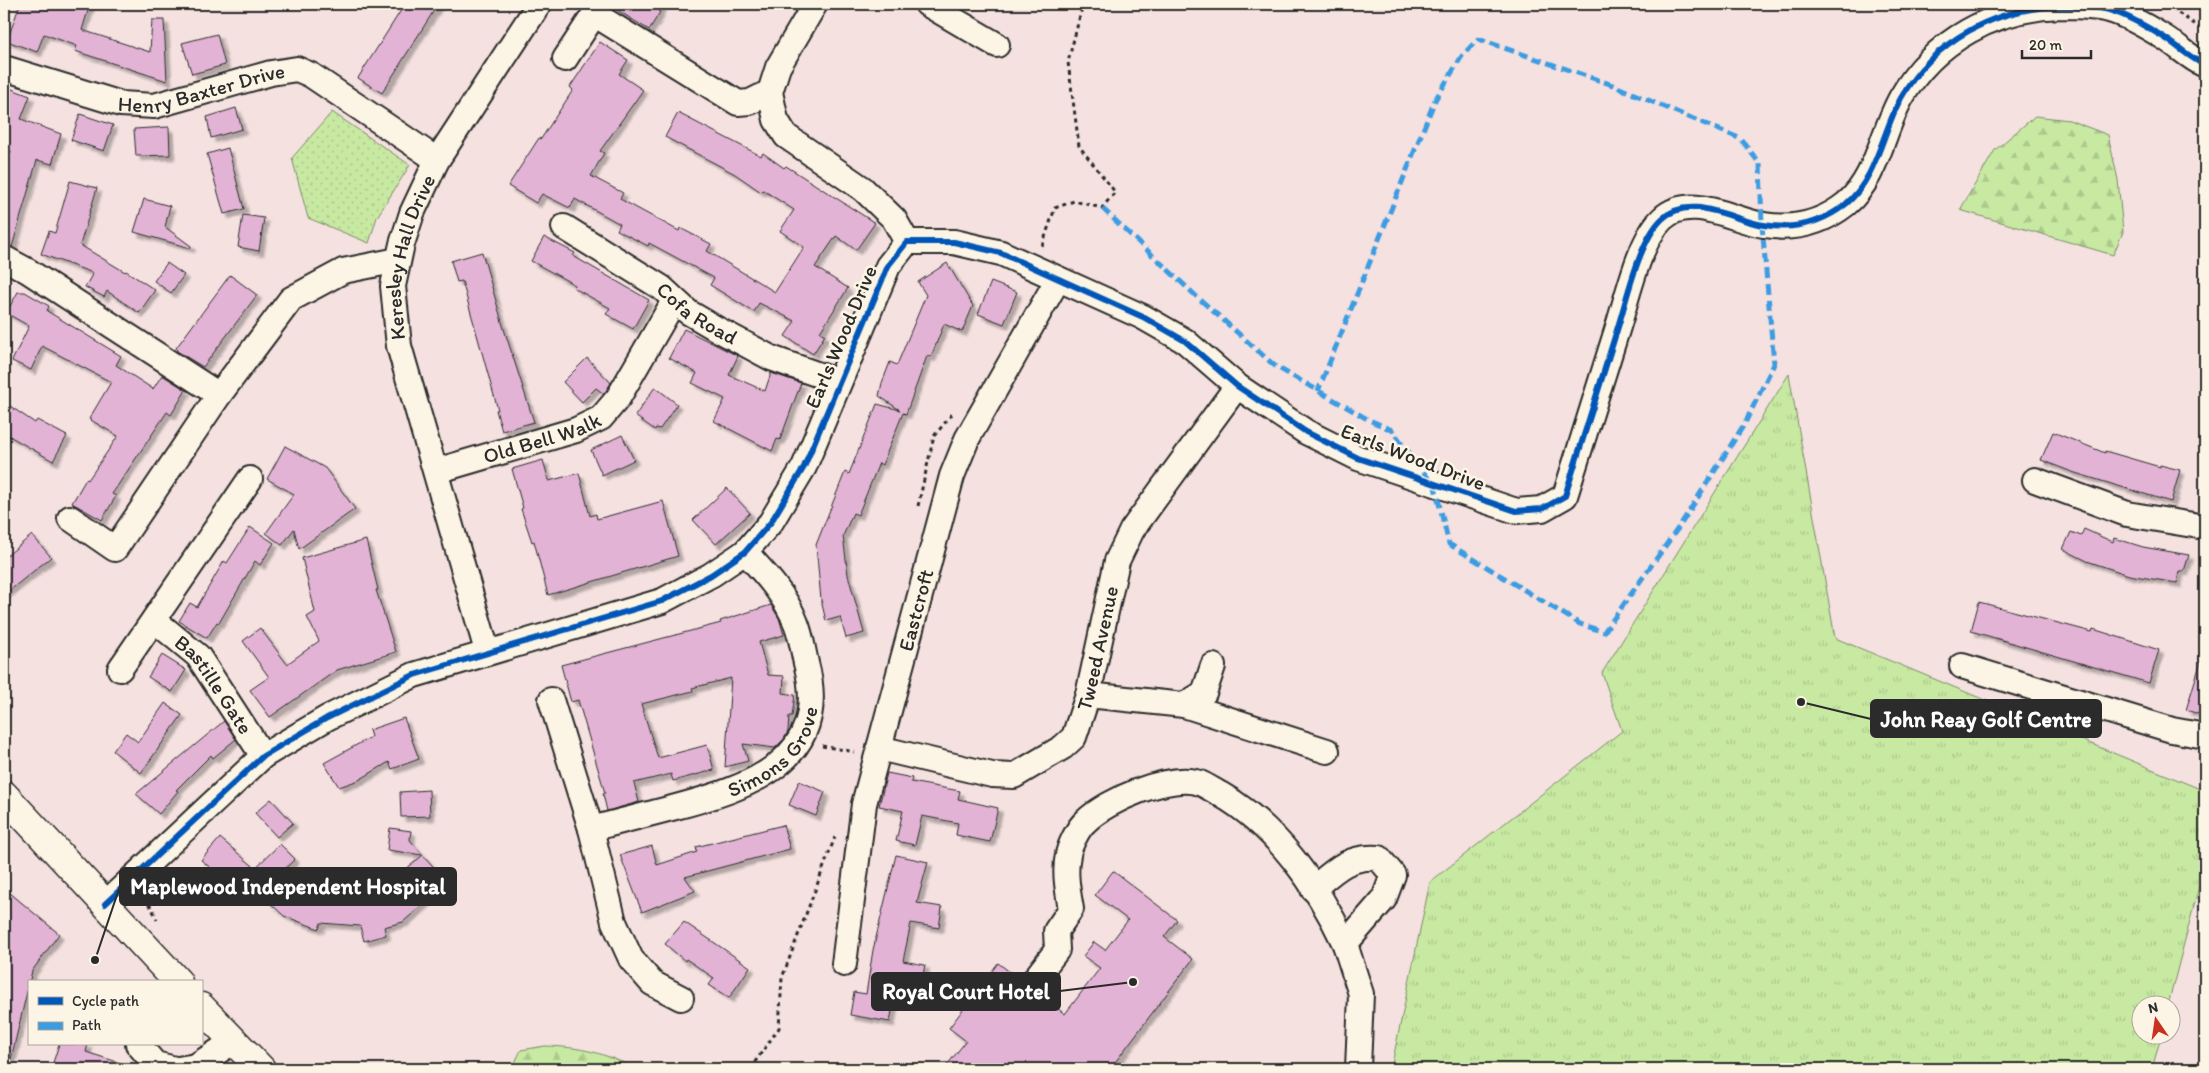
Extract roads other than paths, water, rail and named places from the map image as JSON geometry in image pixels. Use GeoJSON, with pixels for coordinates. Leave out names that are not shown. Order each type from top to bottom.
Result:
{"type":"FeatureCollection","features":[{"type":"Feature","properties":{"kind":"main road"},"geometry":{"type":"LineString","coordinates":[[4,795],[176,980]]}},
{"type":"Feature","properties":{"kind":"main road"},"geometry":{"type":"LineString","coordinates":[[202,1008],[262,1069]]}},
{"type":"Feature","properties":{"kind":"street","name":"Keresley Hall Drive"},"geometry":{"type":"LineString","coordinates":[[487,651],[399,346],[393,286],[398,260],[412,212],[437,160],[539,4]]}},
{"type":"Feature","properties":{"kind":"street"},"geometry":{"type":"LineString","coordinates":[[815,4],[778,67],[770,92],[776,120],[786,136],[863,189],[894,218],[907,242]]}},
{"type":"Feature","properties":{"kind":"street"},"geometry":{"type":"LineString","coordinates":[[927,4],[997,45]]}},
{"type":"Feature","properties":{"kind":"street","name":"Earls Wood Drive"},"geometry":{"type":"LineString","coordinates":[[105,904],[263,756],[327,718],[414,675],[487,651],[662,601],[711,575],[745,552],[772,522],[804,467],[888,266],[907,242],[954,242],[1001,253],[1143,318],[1184,341],[1237,386],[1306,432],[1358,458],[1516,512],[1542,509],[1565,496],[1640,258],[1662,219],[1675,212],[1691,208],[1726,214],[1762,225],[1786,227],[1802,226],[1826,217],[1845,204],[1860,190],[1902,97],[1929,59],[1952,40],[1977,25],[2031,8],[2112,7],[2166,39],[2185,54],[2205,64]]}},
{"type":"Feature","properties":{"kind":"street"},"geometry":{"type":"LineString","coordinates":[[565,59],[598,9],[738,103],[750,102],[770,92]]}},
{"type":"Feature","properties":{"kind":"street","name":"Henry Baxter Drive"},"geometry":{"type":"LineString","coordinates":[[4,68],[121,104],[154,106],[271,73],[296,69],[311,75],[437,160]]}},
{"type":"Feature","properties":{"kind":"street","name":"Cofa Road"},"geometry":{"type":"LineString","coordinates":[[564,227],[662,288],[688,312],[770,358],[840,382]]}},
{"type":"Feature","properties":{"kind":"street"},"geometry":{"type":"LineString","coordinates":[[4,258],[28,270],[219,394]]}},
{"type":"Feature","properties":{"kind":"street"},"geometry":{"type":"LineString","coordinates":[[70,518],[115,550],[219,394],[291,299],[343,271],[398,260]]}},
{"type":"Feature","properties":{"kind":"street","name":"Eastcroft"},"geometry":{"type":"LineString","coordinates":[[844,964],[869,750],[952,476],[968,440],[1058,279]]}},
{"type":"Feature","properties":{"kind":"street","name":"Old Bell Walk"},"geometry":{"type":"LineString","coordinates":[[436,471],[576,430],[601,418],[618,398],[674,300]]}},
{"type":"Feature","properties":{"kind":"street","name":"Tweed Avenue"},"geometry":{"type":"LineString","coordinates":[[869,750],[992,775],[1014,776],[1063,747],[1074,737],[1088,695],[1095,652],[1117,561],[1132,530],[1237,386]]}},
{"type":"Feature","properties":{"kind":"street","name":"Bastille Gate"},"geometry":{"type":"LineString","coordinates":[[120,669],[250,479]]}},
{"type":"Feature","properties":{"kind":"street"},"geometry":{"type":"LineString","coordinates":[[2035,480],[2127,514],[2205,528]]}},
{"type":"Feature","properties":{"kind":"street","name":"Simons Grove"},"geometry":{"type":"LineString","coordinates":[[591,829],[708,799],[754,781],[784,762],[799,742],[808,722],[812,695],[811,682],[796,622],[777,590],[745,552]]}},
{"type":"Feature","properties":{"kind":"street","name":"Bastille Gate"},"geometry":{"type":"LineString","coordinates":[[154,620],[198,656],[263,756]]}},
{"type":"Feature","properties":{"kind":"street"},"geometry":{"type":"LineString","coordinates":[[1184,705],[1204,693],[1212,666]]}},
{"type":"Feature","properties":{"kind":"street"},"geometry":{"type":"LineString","coordinates":[[1962,666],[2172,730],[2205,736]]}},
{"type":"Feature","properties":{"kind":"street"},"geometry":{"type":"LineString","coordinates":[[1088,695],[1184,705],[1326,751]]}},
{"type":"Feature","properties":{"kind":"street"},"geometry":{"type":"LineString","coordinates":[[551,700],[591,829],[614,922],[631,959],[652,984],[681,998]]}},
{"type":"Feature","properties":{"kind":"street"},"geometry":{"type":"LineString","coordinates":[[1031,984],[1057,950],[1056,931],[1070,909],[1067,879],[1068,855],[1084,822],[1124,796],[1172,780],[1200,783],[1243,807],[1282,844],[1330,912],[1345,944],[1361,994],[1358,1069]]}},
{"type":"Feature","properties":{"kind":"street"},"geometry":{"type":"LineString","coordinates":[[1313,889],[1344,865],[1362,856],[1379,858],[1393,875],[1384,899],[1345,944]]}},
{"type":"Feature","properties":{"kind":"street"},"geometry":{"type":"LineString","coordinates":[[140,1046],[156,1064],[176,1069],[196,1066],[234,1042]]}},
{"type":"Feature","properties":{"kind":"place","name":"John Reay Golf Centre"},"geometry":{"type":"Point","coordinates":[1801,702]}},
{"type":"Feature","properties":{"kind":"place","name":"Maplewood Independent Hospital"},"geometry":{"type":"Point","coordinates":[95,960]}},
{"type":"Feature","properties":{"kind":"place","name":"Royal Court Hotel"},"geometry":{"type":"Point","coordinates":[1133,982]}}]}
